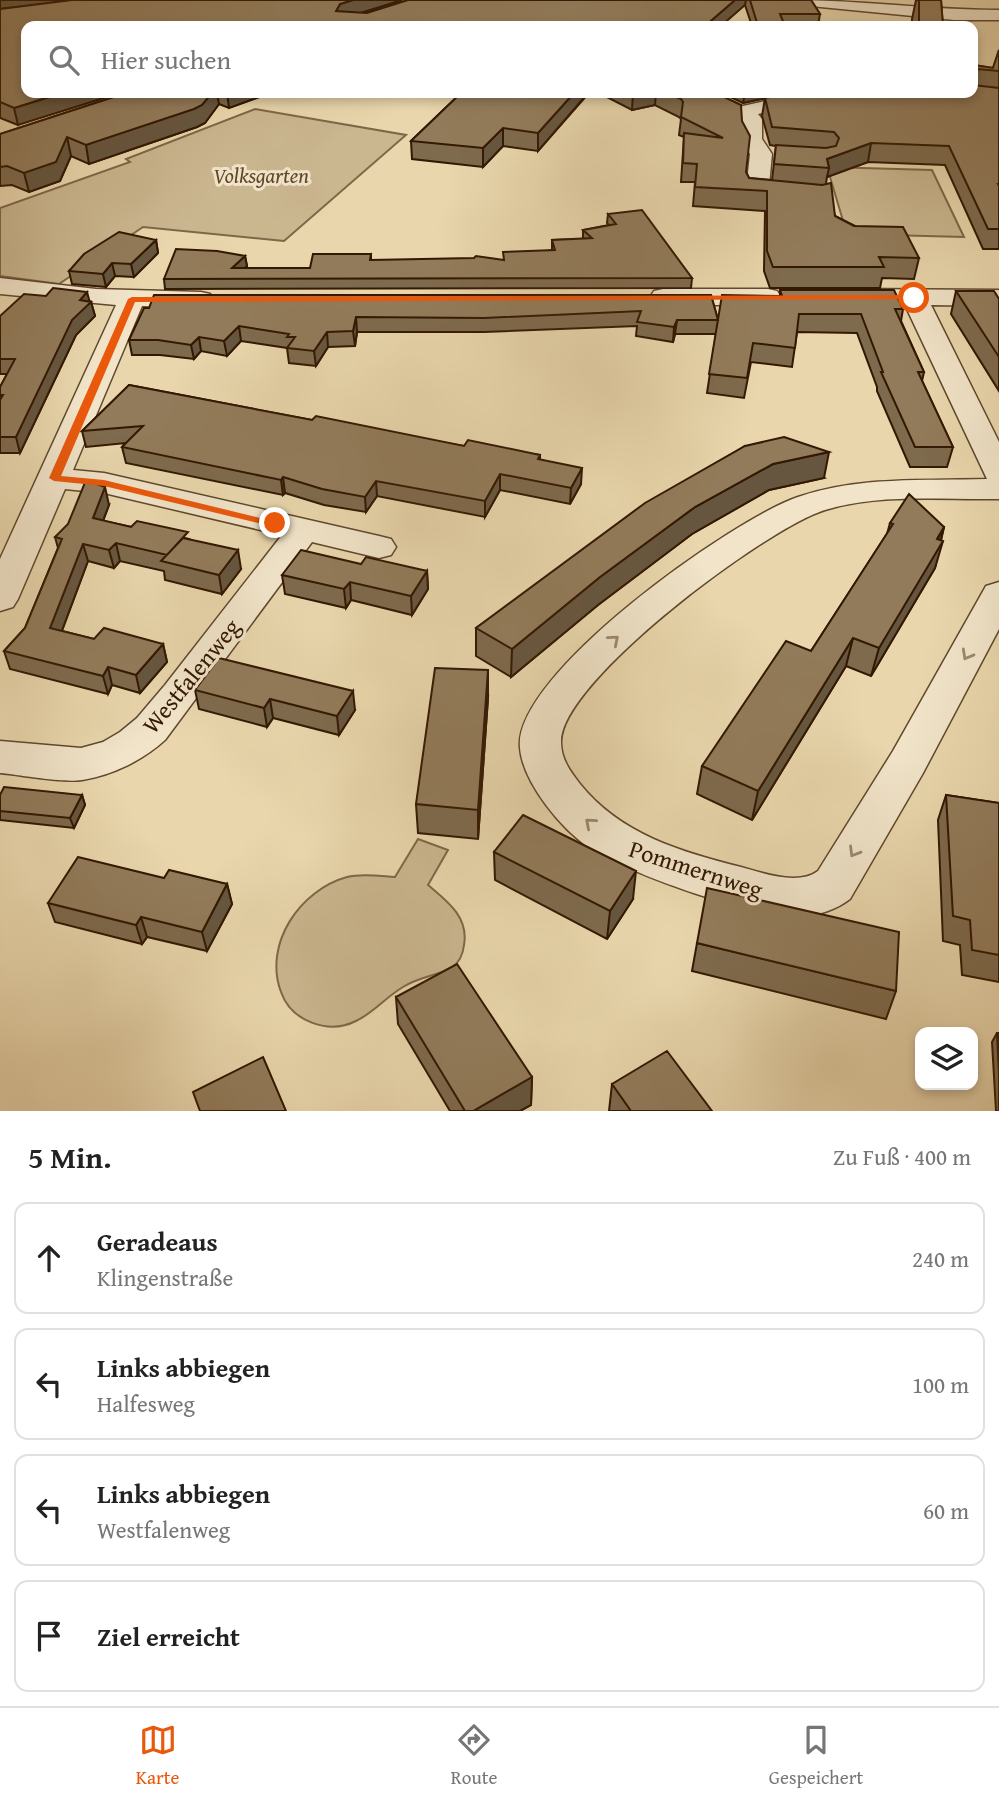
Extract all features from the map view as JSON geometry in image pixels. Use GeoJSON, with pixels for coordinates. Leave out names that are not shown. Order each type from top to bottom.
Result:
{"type":"FeatureCollection","features":[{"type":"Feature","properties":{"kind":"street"},"geometry":{"type":"LineString","coordinates":[[800,0],[891,10],[953,21],[999,15]]}},
{"type":"Feature","properties":{"kind":"street"},"geometry":{"type":"LineString","coordinates":[[875,21],[891,10]]}},
{"type":"Feature","properties":{"kind":"street"},"geometry":{"type":"LineString","coordinates":[[741,112],[821,100]]}},
{"type":"Feature","properties":{"kind":"street"},"geometry":{"type":"LineString","coordinates":[[718,101],[752,119],[752,139],[761,154],[757,191],[807,194]]}},
{"type":"Feature","properties":{"kind":"street"},"geometry":{"type":"LineString","coordinates":[[761,154],[786,156]]}},
{"type":"Feature","properties":{"kind":"street"},"geometry":{"type":"LineString","coordinates":[[0,286],[132,299],[221,301]]}},
{"type":"Feature","properties":{"kind":"street"},"geometry":{"type":"LineString","coordinates":[[638,297],[999,298]]}},
{"type":"Feature","properties":{"kind":"street"},"geometry":{"type":"LineString","coordinates":[[914,298],[999,474]]}},
{"type":"Feature","properties":{"kind":"street"},"geometry":{"type":"LineString","coordinates":[[0,599],[132,299]]}},
{"type":"Feature","properties":{"kind":"street"},"geometry":{"type":"LineString","coordinates":[[54,478],[104,483],[379,547]]}},
{"type":"Feature","properties":{"kind":"street","name":"Pommernweg"},"geometry":{"type":"LineString","coordinates":[[999,489],[885,493],[825,500],[797,510],[742,541],[673,590],[603,650],[579,676],[544,722],[539,748],[542,761],[557,785],[590,824],[634,851],[776,895],[794,898],[818,895],[834,885],[841,874],[908,762],[999,594]]}},
{"type":"Feature","properties":{"kind":"street","name":"Westfalenweg"},"geometry":{"type":"LineString","coordinates":[[0,757],[81,764],[117,753],[135,743],[151,729],[179,695],[304,530]]}},
{"type":"Feature","properties":{"kind":"green space","name":"Volksgarten"},"geometry":{"type":"Polygon","coordinates":[[[255,109],[406,135],[284,241],[143,227],[59,284],[0,276],[0,208],[130,162],[126,159],[255,109]]]}},
{"type":"Feature","properties":{"kind":"green space"},"geometry":{"type":"Polygon","coordinates":[[[827,167],[932,170],[964,237],[847,234],[827,167]]]}},
{"type":"Feature","properties":{"kind":"green space"},"geometry":{"type":"Polygon","coordinates":[[[418,839],[448,850],[428,885],[460,918],[465,935],[459,960],[446,970],[397,991],[356,1021],[345,1025],[323,1026],[302,1018],[286,1002],[277,974],[277,956],[290,921],[301,906],[330,884],[359,875],[395,877],[418,839]]]}},
{"type":"Feature","properties":{"kind":"building"},"geometry":{"type":"Polygon","coordinates":[[[72,0],[353,0],[340,4],[336,11],[367,13],[408,0],[735,0],[711,21],[21,21],[21,98],[46,98],[14,108],[0,102],[0,9],[72,0]]]}},
{"type":"Feature","properties":{"kind":"building"},"geometry":{"type":"Polygon","coordinates":[[[750,0],[811,0],[820,14],[780,14],[783,21],[756,21],[750,0]]]}},
{"type":"Feature","properties":{"kind":"building"},"geometry":{"type":"Polygon","coordinates":[[[919,0],[941,0],[943,21],[919,21],[919,0]]]}},
{"type":"Feature","properties":{"kind":"building"},"geometry":{"type":"Polygon","coordinates":[[[999,50],[999,71],[978,69],[978,66],[993,68],[999,50]]]}},
{"type":"Feature","properties":{"kind":"building"},"geometry":{"type":"Polygon","coordinates":[[[978,86],[999,88],[999,229],[988,229],[949,146],[871,143],[827,159],[829,168],[774,164],[776,145],[826,148],[836,146],[839,138],[834,132],[772,127],[765,98],[978,98],[978,86]]]}},
{"type":"Feature","properties":{"kind":"building"},"geometry":{"type":"Polygon","coordinates":[[[111,98],[208,98],[194,109],[86,145],[67,137],[56,162],[24,173],[7,166],[0,167],[0,134],[111,98]]]}},
{"type":"Feature","properties":{"kind":"building"},"geometry":{"type":"Polygon","coordinates":[[[456,98],[570,98],[538,133],[503,128],[483,148],[411,141],[456,98]]]}},
{"type":"Feature","properties":{"kind":"building"},"geometry":{"type":"Polygon","coordinates":[[[679,98],[726,98],[741,105],[742,121],[750,136],[746,172],[749,178],[822,185],[831,183],[835,216],[854,226],[903,227],[919,258],[879,257],[884,267],[773,267],[767,251],[767,191],[695,187],[697,164],[683,163],[684,133],[723,138],[681,117],[679,98]]]}},
{"type":"Feature","properties":{"kind":"building"},"geometry":{"type":"Polygon","coordinates":[[[642,210],[692,278],[164,279],[176,249],[217,251],[245,256],[232,268],[310,268],[313,254],[371,254],[370,260],[476,256],[504,260],[503,252],[555,250],[552,240],[592,238],[583,230],[616,224],[608,214],[642,210]]]}},
{"type":"Feature","properties":{"kind":"building"},"geometry":{"type":"Polygon","coordinates":[[[119,232],[156,240],[131,264],[112,263],[103,274],[69,271],[84,254],[119,232]]]}},
{"type":"Feature","properties":{"kind":"building"},"geometry":{"type":"Polygon","coordinates":[[[53,288],[87,292],[80,300],[91,302],[72,320],[16,437],[0,437],[0,400],[3,395],[0,395],[0,387],[15,359],[0,359],[0,316],[24,294],[46,296],[53,288]]]}},
{"type":"Feature","properties":{"kind":"building"},"geometry":{"type":"Polygon","coordinates":[[[780,290],[894,290],[903,309],[895,309],[924,372],[918,372],[953,447],[915,447],[881,372],[861,314],[799,314],[795,348],[753,343],[747,378],[709,374],[722,295],[782,296],[780,290]]]}},
{"type":"Feature","properties":{"kind":"building"},"geometry":{"type":"Polygon","coordinates":[[[956,291],[994,291],[999,299],[999,357],[956,291]]]}},
{"type":"Feature","properties":{"kind":"building"},"geometry":{"type":"Polygon","coordinates":[[[154,295],[711,295],[718,320],[677,320],[674,327],[637,322],[641,311],[484,318],[356,317],[353,331],[327,332],[314,351],[287,348],[295,337],[287,337],[289,334],[239,326],[224,341],[199,337],[191,345],[158,340],[129,340],[144,308],[149,308],[154,295]]]}},
{"type":"Feature","properties":{"kind":"building"},"geometry":{"type":"Polygon","coordinates":[[[129,385],[312,420],[316,416],[464,446],[468,440],[540,455],[538,459],[582,468],[571,488],[500,474],[485,501],[376,481],[365,497],[322,489],[283,477],[281,480],[122,447],[143,426],[82,431],[129,385]]]}},
{"type":"Feature","properties":{"kind":"building"},"geometry":{"type":"Polygon","coordinates":[[[784,437],[829,452],[773,464],[695,507],[600,577],[512,649],[476,628],[645,503],[745,446],[784,437]]]}},
{"type":"Feature","properties":{"kind":"building"},"geometry":{"type":"Polygon","coordinates":[[[86,480],[105,487],[93,518],[131,527],[137,521],[188,532],[167,555],[116,543],[109,550],[83,544],[50,628],[94,639],[104,628],[163,644],[136,675],[108,667],[103,676],[4,651],[25,628],[62,539],[55,537],[68,524],[86,480]]]}},
{"type":"Feature","properties":{"kind":"building"},"geometry":{"type":"Polygon","coordinates":[[[909,494],[944,527],[937,539],[943,541],[879,648],[853,638],[758,791],[702,766],[786,641],[811,651],[893,524],[890,523],[909,494]]]}},
{"type":"Feature","properties":{"kind":"building"},"geometry":{"type":"Polygon","coordinates":[[[183,538],[238,550],[219,575],[161,561],[183,538]]]}},
{"type":"Feature","properties":{"kind":"building"},"geometry":{"type":"Polygon","coordinates":[[[301,550],[361,564],[366,557],[427,571],[411,596],[350,582],[344,589],[282,575],[301,550]]]}},
{"type":"Feature","properties":{"kind":"building"},"geometry":{"type":"Polygon","coordinates":[[[219,658],[353,691],[337,716],[270,699],[264,708],[195,690],[219,658]]]}},
{"type":"Feature","properties":{"kind":"building"},"geometry":{"type":"Polygon","coordinates":[[[435,668],[488,670],[478,810],[416,804],[435,668]]]}},
{"type":"Feature","properties":{"kind":"building"},"geometry":{"type":"Polygon","coordinates":[[[4,787],[82,795],[70,818],[0,811],[0,795],[4,787]]]}},
{"type":"Feature","properties":{"kind":"building"},"geometry":{"type":"Polygon","coordinates":[[[946,795],[999,803],[999,955],[972,950],[970,920],[953,916],[946,795]]]}},
{"type":"Feature","properties":{"kind":"building"},"geometry":{"type":"Polygon","coordinates":[[[523,815],[636,871],[610,911],[494,852],[523,815]]]}},
{"type":"Feature","properties":{"kind":"building"},"geometry":{"type":"Polygon","coordinates":[[[78,857],[164,878],[169,870],[227,884],[202,932],[141,917],[136,925],[48,903],[78,857]]]}},
{"type":"Feature","properties":{"kind":"building"},"geometry":{"type":"Polygon","coordinates":[[[707,888],[899,932],[896,991],[697,943],[707,888]]]}},
{"type":"Feature","properties":{"kind":"building"},"geometry":{"type":"Polygon","coordinates":[[[457,964],[532,1077],[473,1111],[465,1111],[396,997],[457,964]]]}},
{"type":"Feature","properties":{"kind":"building"},"geometry":{"type":"Polygon","coordinates":[[[997,1033],[999,1033],[999,1074],[997,1033]]]}},
{"type":"Feature","properties":{"kind":"building"},"geometry":{"type":"Polygon","coordinates":[[[667,1051],[712,1111],[631,1111],[612,1084],[667,1051]]]}},
{"type":"Feature","properties":{"kind":"building"},"geometry":{"type":"Polygon","coordinates":[[[263,1057],[286,1111],[200,1111],[193,1092],[263,1057]]]}},
{"type":"Feature","properties":{"kind":"route"},"geometry":{"type":"LineString","coordinates":[[275,523],[104,483],[54,478],[132,299],[221,301],[638,297],[914,298]]}}]}
